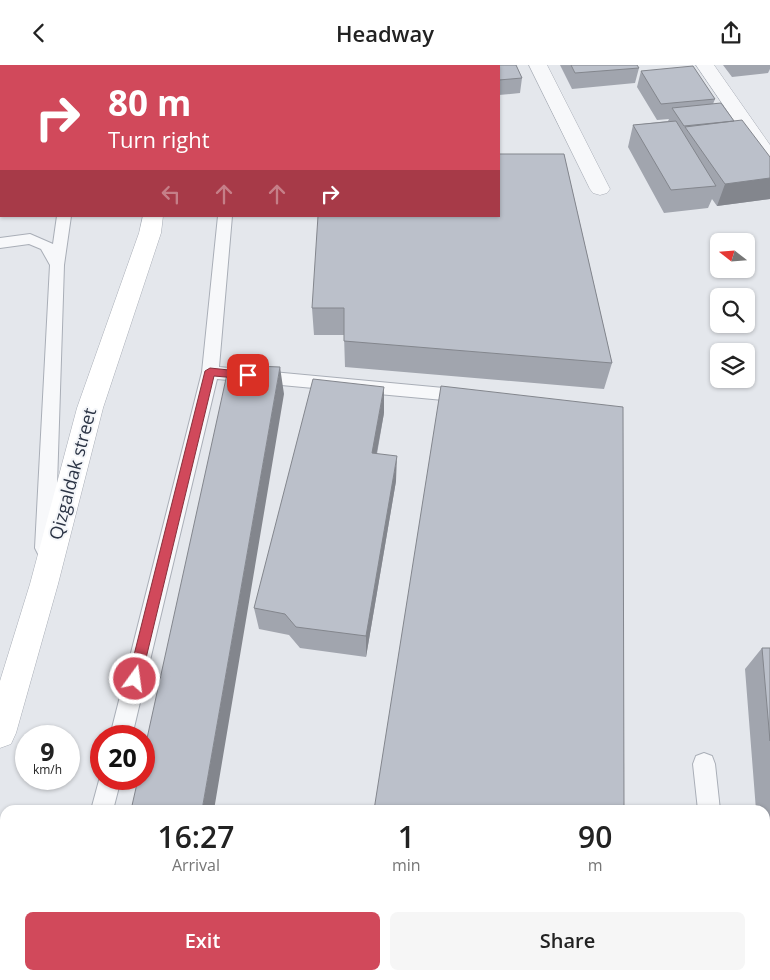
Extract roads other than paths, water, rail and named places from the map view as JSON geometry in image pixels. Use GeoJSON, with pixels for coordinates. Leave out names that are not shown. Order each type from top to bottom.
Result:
{"type":"FeatureCollection","features":[{"type":"Feature","properties":{"kind":"street"},"geometry":{"type":"LineString","coordinates":[[538,65],[600,189]]}},
{"type":"Feature","properties":{"kind":"street"},"geometry":{"type":"LineString","coordinates":[[705,65],[770,159]]}},
{"type":"Feature","properties":{"kind":"street","name":"Qizgaldak street"},"geometry":{"type":"LineString","coordinates":[[0,733],[44,584],[90,408],[150,233],[153,217]]}},
{"type":"Feature","properties":{"kind":"lane"},"geometry":{"type":"LineString","coordinates":[[44,584],[57,265],[64,217]]}},
{"type":"Feature","properties":{"kind":"lane"},"geometry":{"type":"LineString","coordinates":[[123,725],[210,371],[225,217]]}},
{"type":"Feature","properties":{"kind":"lane"},"geometry":{"type":"LineString","coordinates":[[0,243],[30,239],[47,246],[57,265]]}},
{"type":"Feature","properties":{"kind":"lane"},"geometry":{"type":"LineString","coordinates":[[210,371],[484,398]]}},
{"type":"Feature","properties":{"kind":"lane"},"geometry":{"type":"LineString","coordinates":[[704,764],[708,805]]}},
{"type":"Feature","properties":{"kind":"lane"},"geometry":{"type":"LineString","coordinates":[[103,805],[107,790]]}}]}
